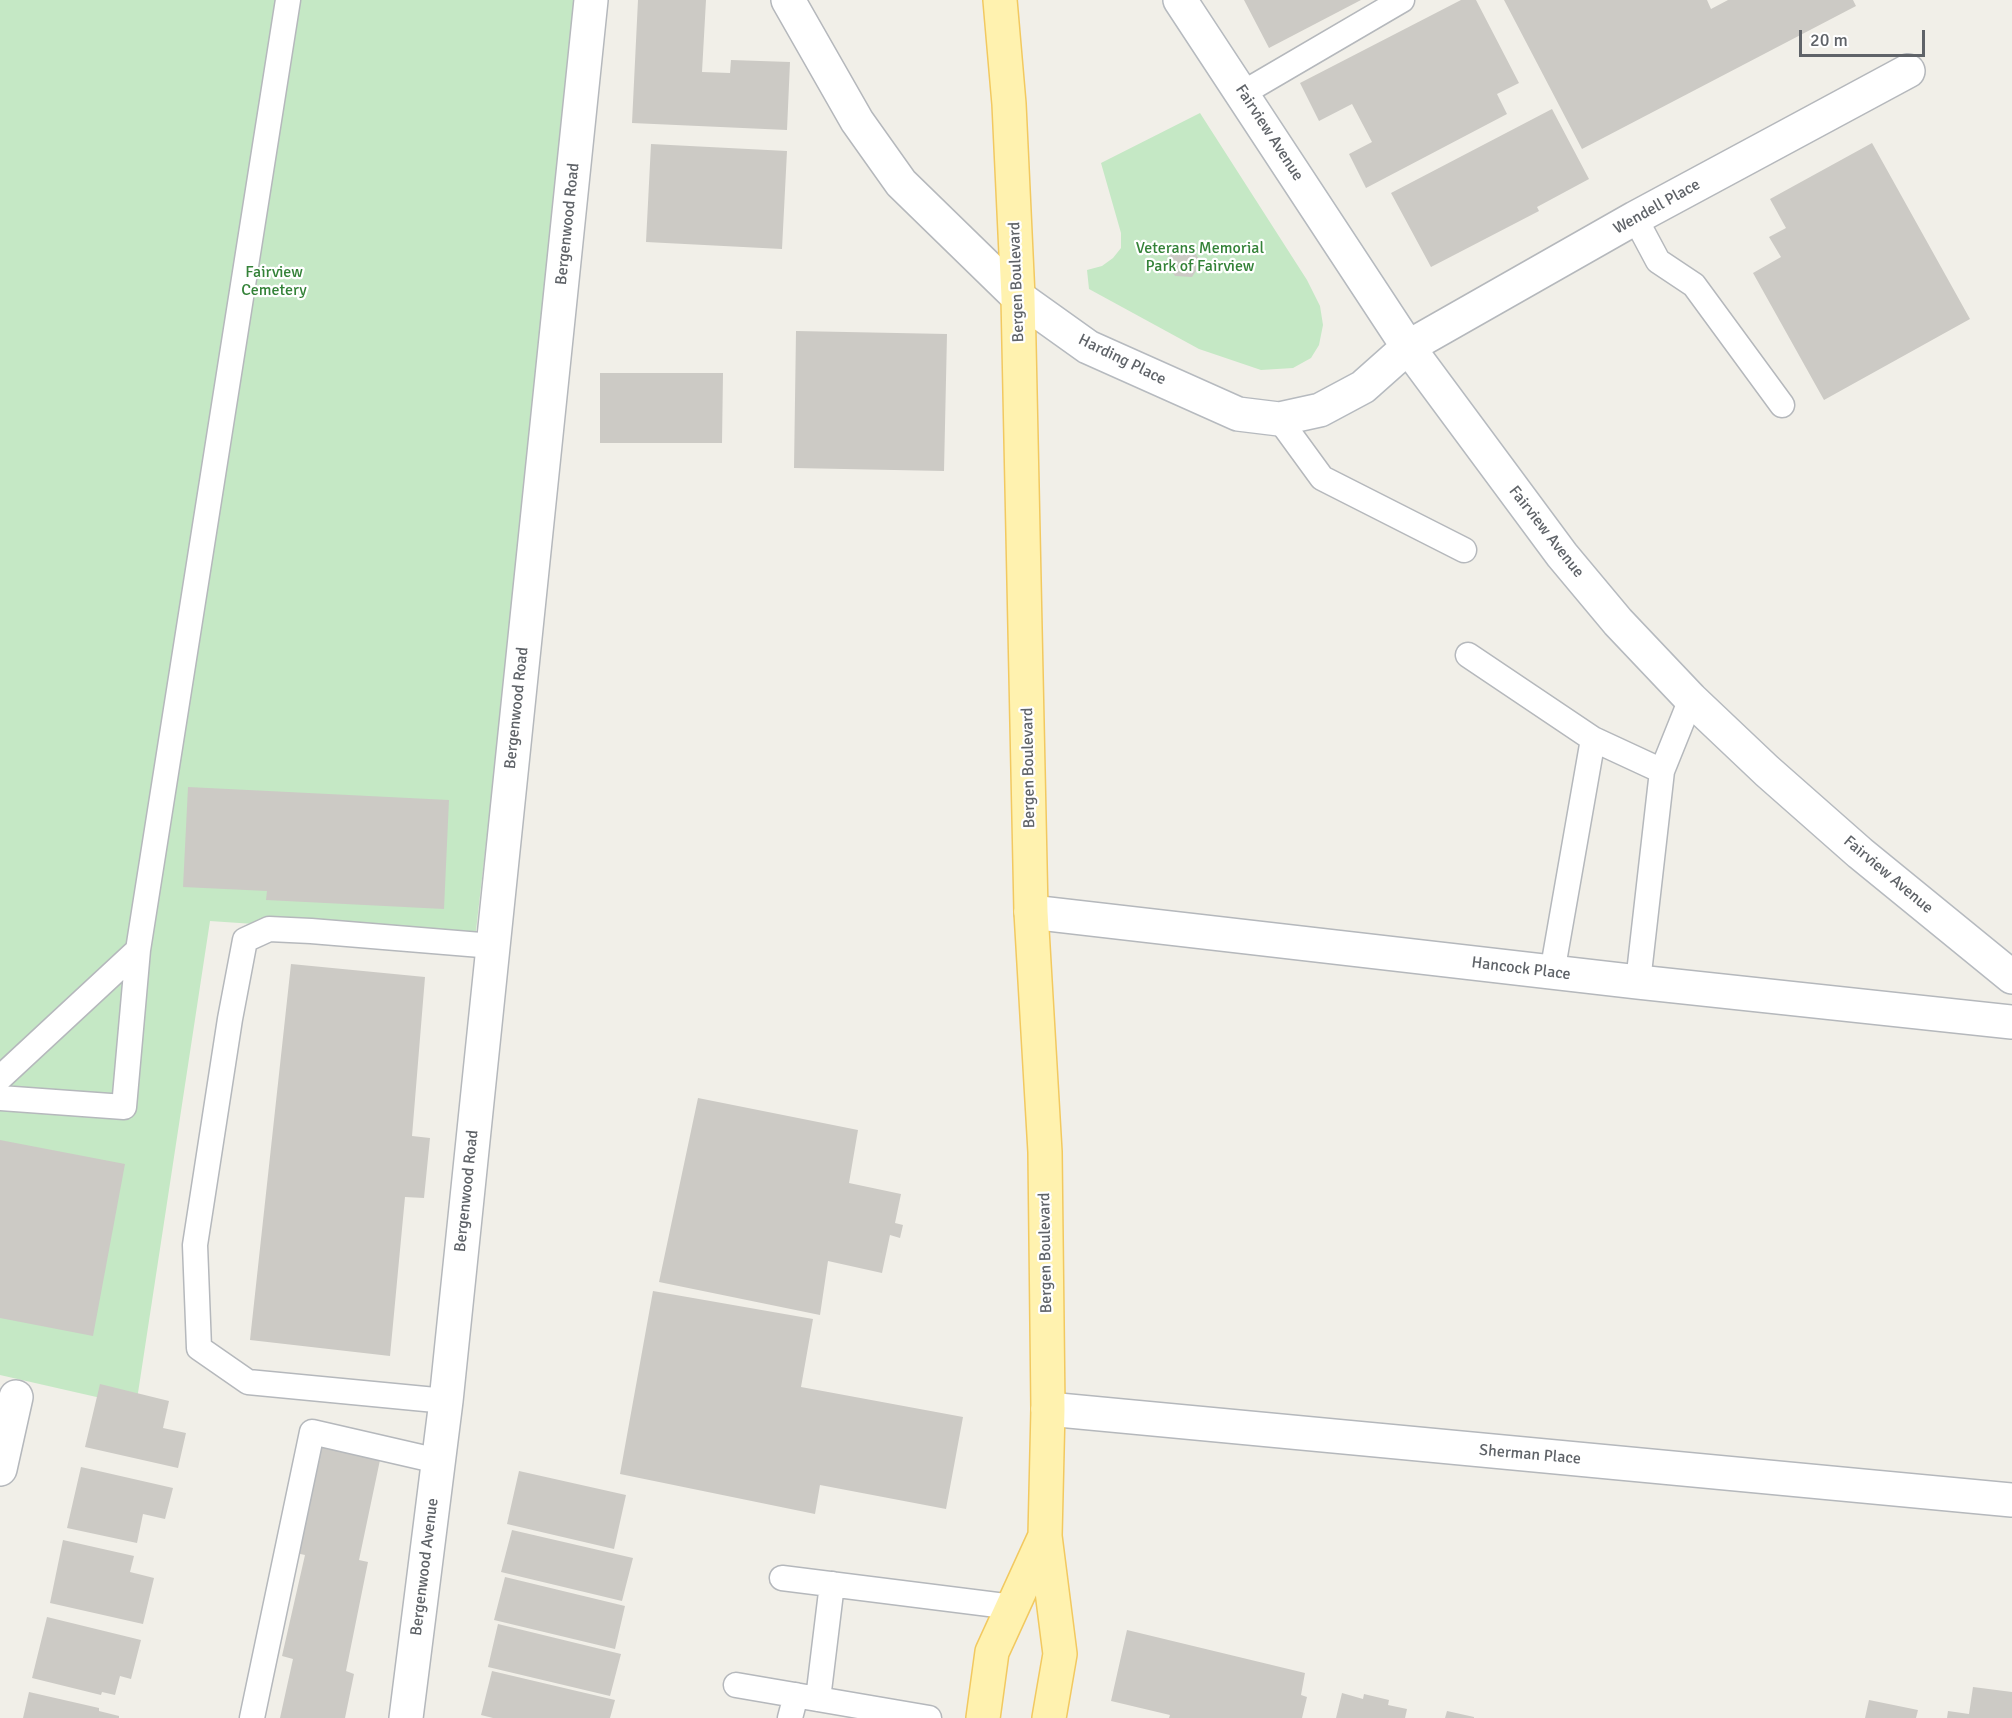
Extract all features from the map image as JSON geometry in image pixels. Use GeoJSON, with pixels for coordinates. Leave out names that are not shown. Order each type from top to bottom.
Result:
{"type":"FeatureCollection","features":[{"type":"Feature","properties":{"kind":"main road","name":"Bergen Boulevard"},"geometry":{"type":"LineString","coordinates":[[1000,0],[1009,104],[1018,297],[1031,912],[1045,1152],[1048,1409],[1045,1536],[1060,1654],[1049,1718]]}},
{"type":"Feature","properties":{"kind":"main road","name":"Bergen Boulevard"},"geometry":{"type":"LineString","coordinates":[[983,1718],[992,1652],[1045,1536]]}},
{"type":"Feature","properties":{"kind":"street","name":"Bergenwood Road"},"geometry":{"type":"LineString","coordinates":[[445,1408],[591,0]]}},
{"type":"Feature","properties":{"kind":"street","name":"Harding Place"},"geometry":{"type":"LineString","coordinates":[[788,0],[857,121],[901,183],[1018,297],[1088,347],[1238,414],[1279,419],[1320,410],[1364,387],[1408,347]]}},
{"type":"Feature","properties":{"kind":"street","name":"Fairview Avenue"},"geometry":{"type":"LineString","coordinates":[[1180,0],[1408,347],[1562,555],[1618,622],[1691,699],[1767,771],[1843,838],[2012,977]]}},
{"type":"Feature","properties":{"kind":"street","name":"Wendell Place"},"geometry":{"type":"LineString","coordinates":[[1408,347],[1635,218],[1908,71]]}},
{"type":"Feature","properties":{"kind":"street","name":"Hancock Place"},"geometry":{"type":"LineString","coordinates":[[1031,912],[1552,973],[2012,1022]]}},
{"type":"Feature","properties":{"kind":"street"},"geometry":{"type":"LineString","coordinates":[[0,1469],[16,1397]]}},
{"type":"Feature","properties":{"kind":"street","name":"Bergenwood Avenue"},"geometry":{"type":"LineString","coordinates":[[406,1718],[445,1408]]}},
{"type":"Feature","properties":{"kind":"street","name":"Sherman Place"},"geometry":{"type":"LineString","coordinates":[[1048,1409],[2012,1500]]}},
{"type":"Feature","properties":{"kind":"lane"},"geometry":{"type":"LineString","coordinates":[[0,1098],[124,1107],[138,950],[288,0]]}},
{"type":"Feature","properties":{"kind":"lane"},"geometry":{"type":"LineString","coordinates":[[1243,93],[1402,0]]}},
{"type":"Feature","properties":{"kind":"lane"},"geometry":{"type":"LineString","coordinates":[[1635,218],[1659,261],[1694,285],[1782,405]]}},
{"type":"Feature","properties":{"kind":"lane"},"geometry":{"type":"LineString","coordinates":[[1279,419],[1322,478],[1464,550]]}},
{"type":"Feature","properties":{"kind":"lane"},"geometry":{"type":"LineString","coordinates":[[1468,655],[1593,739],[1662,771]]}},
{"type":"Feature","properties":{"kind":"lane"},"geometry":{"type":"LineString","coordinates":[[1638,982],[1662,771],[1691,699]]}},
{"type":"Feature","properties":{"kind":"lane"},"geometry":{"type":"LineString","coordinates":[[1552,973],[1593,739]]}},
{"type":"Feature","properties":{"kind":"lane"},"geometry":{"type":"LineString","coordinates":[[445,1408],[248,1382],[199,1348],[195,1245],[230,1019],[245,940],[269,929],[493,946]]}},
{"type":"Feature","properties":{"kind":"lane"},"geometry":{"type":"LineString","coordinates":[[0,1078],[138,950]]}},
{"type":"Feature","properties":{"kind":"lane"},"geometry":{"type":"LineString","coordinates":[[252,1718],[312,1432],[438,1461]]}},
{"type":"Feature","properties":{"kind":"lane"},"geometry":{"type":"LineString","coordinates":[[782,1578],[1013,1607]]}},
{"type":"Feature","properties":{"kind":"lane"},"geometry":{"type":"LineString","coordinates":[[801,1704],[832,1584]]}},
{"type":"Feature","properties":{"kind":"lane"},"geometry":{"type":"LineString","coordinates":[[736,1685],[801,1704],[929,1718]]}},
{"type":"Feature","properties":{"kind":"green space","name":"Fairview Cemetery"},"geometry":{"type":"Polygon","coordinates":[[[0,0],[583,0],[475,939],[210,921],[136,1406],[0,1375],[0,0]]]}},
{"type":"Feature","properties":{"kind":"green space","name":"Veterans Memorial Park of Fairview"},"geometry":{"type":"Polygon","coordinates":[[[1200,113],[1307,280],[1320,306],[1323,325],[1319,345],[1311,358],[1293,368],[1261,370],[1199,349],[1089,289],[1087,270],[1102,266],[1121,248],[1121,233],[1101,163],[1200,113]]]}},
{"type":"Feature","properties":{"kind":"building"},"geometry":{"type":"Polygon","coordinates":[[[638,0],[706,0],[702,72],[730,73],[731,60],[790,62],[787,130],[632,123],[638,0]]]}},
{"type":"Feature","properties":{"kind":"building"},"geometry":{"type":"Polygon","coordinates":[[[1244,0],[1361,0],[1269,48],[1244,0]]]}},
{"type":"Feature","properties":{"kind":"building"},"geometry":{"type":"Polygon","coordinates":[[[1461,0],[1476,0],[1519,83],[1497,94],[1507,114],[1366,188],[1349,154],[1372,142],[1352,104],[1319,121],[1300,83],[1461,0]]]}},
{"type":"Feature","properties":{"kind":"building"},"geometry":{"type":"Polygon","coordinates":[[[1504,0],[1707,0],[1711,9],[1728,0],[1853,0],[1856,6],[1582,149],[1504,0]]]}},
{"type":"Feature","properties":{"kind":"building"},"geometry":{"type":"Polygon","coordinates":[[[1552,109],[1589,179],[1537,207],[1539,211],[1431,267],[1391,193],[1552,109]]]}},
{"type":"Feature","properties":{"kind":"building"},"geometry":{"type":"Polygon","coordinates":[[[1872,143],[1970,319],[1824,400],[1753,273],[1781,257],[1769,237],[1786,228],[1770,199],[1872,143]]]}},
{"type":"Feature","properties":{"kind":"building"},"geometry":{"type":"Polygon","coordinates":[[[651,144],[787,151],[782,249],[646,242],[651,144]]]}},
{"type":"Feature","properties":{"kind":"building"},"geometry":{"type":"Polygon","coordinates":[[[1175,247],[1193,249],[1201,263],[1192,277],[1175,276],[1166,261],[1175,247]]]}},
{"type":"Feature","properties":{"kind":"building"},"geometry":{"type":"Polygon","coordinates":[[[796,331],[947,334],[944,471],[794,468],[796,331]]]}},
{"type":"Feature","properties":{"kind":"building"},"geometry":{"type":"Polygon","coordinates":[[[600,373],[723,373],[722,443],[600,443],[600,373]]]}},
{"type":"Feature","properties":{"kind":"building"},"geometry":{"type":"Polygon","coordinates":[[[188,787],[449,800],[444,909],[266,900],[267,891],[183,887],[188,787]]]}},
{"type":"Feature","properties":{"kind":"building"},"geometry":{"type":"Polygon","coordinates":[[[291,964],[425,977],[412,1136],[430,1138],[424,1198],[405,1197],[390,1356],[250,1340],[291,964]]]}},
{"type":"Feature","properties":{"kind":"building"},"geometry":{"type":"Polygon","coordinates":[[[698,1098],[858,1130],[849,1183],[901,1194],[895,1223],[903,1225],[900,1238],[890,1235],[882,1273],[828,1261],[820,1315],[659,1282],[698,1098]]]}},
{"type":"Feature","properties":{"kind":"building"},"geometry":{"type":"Polygon","coordinates":[[[0,1140],[125,1164],[93,1336],[0,1318],[0,1140]]]}},
{"type":"Feature","properties":{"kind":"building"},"geometry":{"type":"Polygon","coordinates":[[[653,1291],[813,1319],[801,1387],[963,1417],[946,1509],[820,1485],[815,1514],[620,1474],[653,1291]]]}},
{"type":"Feature","properties":{"kind":"building"},"geometry":{"type":"Polygon","coordinates":[[[100,1384],[169,1401],[163,1428],[186,1433],[178,1468],[85,1447],[100,1384]]]}},
{"type":"Feature","properties":{"kind":"building"},"geometry":{"type":"Polygon","coordinates":[[[320,1445],[380,1460],[359,1560],[368,1562],[346,1671],[354,1674],[345,1718],[280,1718],[293,1659],[282,1656],[305,1555],[296,1553],[320,1445]]]}},
{"type":"Feature","properties":{"kind":"building"},"geometry":{"type":"Polygon","coordinates":[[[81,1467],[173,1488],[165,1519],[143,1514],[137,1543],[67,1528],[81,1467]]]}},
{"type":"Feature","properties":{"kind":"building"},"geometry":{"type":"Polygon","coordinates":[[[519,1471],[626,1495],[614,1549],[507,1524],[519,1471]]]}},
{"type":"Feature","properties":{"kind":"building"},"geometry":{"type":"Polygon","coordinates":[[[512,1530],[633,1558],[622,1601],[501,1572],[512,1530]]]}},
{"type":"Feature","properties":{"kind":"building"},"geometry":{"type":"Polygon","coordinates":[[[63,1540],[134,1556],[130,1572],[154,1578],[143,1624],[50,1603],[63,1540]]]}},
{"type":"Feature","properties":{"kind":"building"},"geometry":{"type":"Polygon","coordinates":[[[505,1577],[625,1606],[615,1649],[494,1620],[505,1577]]]}},
{"type":"Feature","properties":{"kind":"building"},"geometry":{"type":"Polygon","coordinates":[[[47,1617],[141,1640],[131,1679],[120,1676],[115,1695],[102,1692],[101,1695],[32,1678],[47,1617]]]}},
{"type":"Feature","properties":{"kind":"building"},"geometry":{"type":"Polygon","coordinates":[[[498,1624],[621,1654],[610,1696],[488,1667],[498,1624]]]}},
{"type":"Feature","properties":{"kind":"building"},"geometry":{"type":"Polygon","coordinates":[[[1127,1630],[1305,1673],[1301,1695],[1307,1697],[1302,1718],[1169,1718],[1170,1715],[1111,1701],[1127,1630]]]}},
{"type":"Feature","properties":{"kind":"building"},"geometry":{"type":"Polygon","coordinates":[[[492,1671],[615,1700],[610,1718],[493,1718],[481,1715],[492,1671]]]}},
{"type":"Feature","properties":{"kind":"building"},"geometry":{"type":"Polygon","coordinates":[[[1973,1687],[2012,1692],[2012,1718],[1947,1718],[1948,1711],[1969,1714],[1973,1687]]]}},
{"type":"Feature","properties":{"kind":"building"},"geometry":{"type":"Polygon","coordinates":[[[29,1692],[99,1708],[99,1711],[119,1716],[119,1718],[23,1718],[29,1692]]]}},
{"type":"Feature","properties":{"kind":"building"},"geometry":{"type":"Polygon","coordinates":[[[1342,1693],[1363,1699],[1364,1694],[1389,1700],[1388,1705],[1407,1709],[1405,1718],[1336,1718],[1342,1693]]]}},
{"type":"Feature","properties":{"kind":"building"},"geometry":{"type":"Polygon","coordinates":[[[1869,1700],[1918,1710],[1916,1718],[1865,1718],[1869,1700]]]}},
{"type":"Feature","properties":{"kind":"building"},"geometry":{"type":"Polygon","coordinates":[[[1447,1711],[1474,1717],[1474,1718],[1445,1718],[1447,1711]]]}}]}
